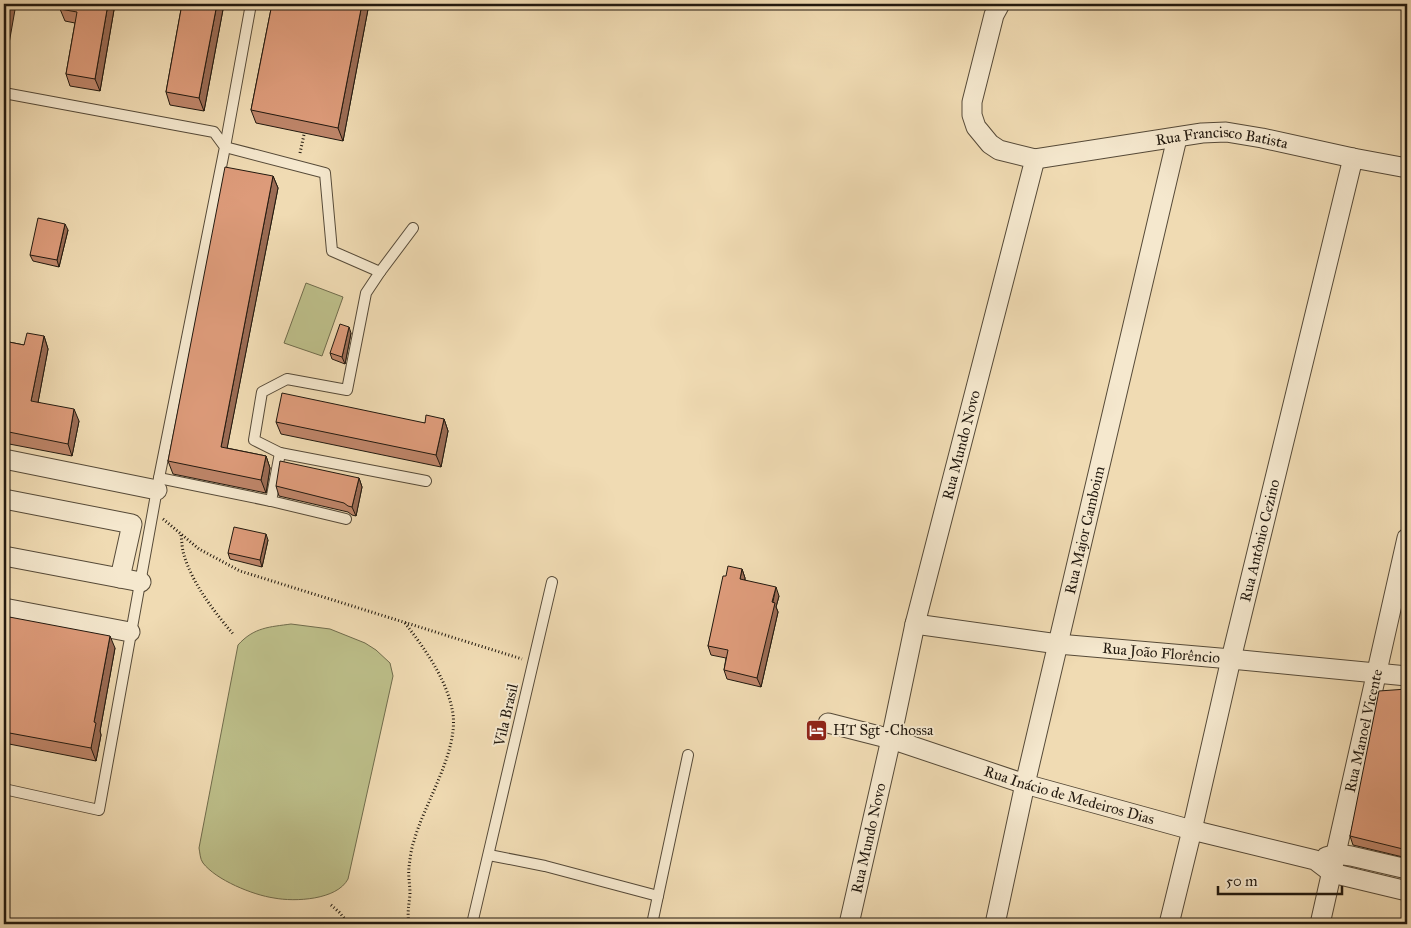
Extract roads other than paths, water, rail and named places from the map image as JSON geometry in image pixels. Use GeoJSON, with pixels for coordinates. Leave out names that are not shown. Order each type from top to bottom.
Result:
{"type":"FeatureCollection","features":[{"type":"Feature","properties":{"kind":"street"},"geometry":{"type":"LineString","coordinates":[[1000,4],[994,14],[972,102],[972,115],[976,127],[990,144],[999,150],[1035,159]]}},
{"type":"Feature","properties":{"kind":"street","name":"Rua Francisco Batista"},"geometry":{"type":"LineString","coordinates":[[1035,159],[1202,133],[1226,132],[1407,168]]}},
{"type":"Feature","properties":{"kind":"street","name":"Rua Major Camboim"},"geometry":{"type":"LineString","coordinates":[[995,924],[1024,784],[1177,138]]}},
{"type":"Feature","properties":{"kind":"street","name":"Rua Antônio Cezino"},"geometry":{"type":"LineString","coordinates":[[1169,924],[1231,659],[1353,158]]}},
{"type":"Feature","properties":{"kind":"street","name":"Rua Mundo Novo"},"geometry":{"type":"LineString","coordinates":[[849,924],[915,624],[1035,159]]}},
{"type":"Feature","properties":{"kind":"street"},"geometry":{"type":"LineString","coordinates":[[4,460],[158,484]]}},
{"type":"Feature","properties":{"kind":"street"},"geometry":{"type":"LineString","coordinates":[[4,500],[132,524],[120,578]]}},
{"type":"Feature","properties":{"kind":"street","name":"Rua Manoel Vicente"},"geometry":{"type":"LineString","coordinates":[[1320,924],[1407,538]]}},
{"type":"Feature","properties":{"kind":"street"},"geometry":{"type":"LineString","coordinates":[[4,556],[141,582]]}},
{"type":"Feature","properties":{"kind":"street"},"geometry":{"type":"LineString","coordinates":[[4,608],[130,632]]}},
{"type":"Feature","properties":{"kind":"street","name":"Rua João Florêncio"},"geometry":{"type":"LineString","coordinates":[[915,624],[1058,644],[1407,676]]}},
{"type":"Feature","properties":{"kind":"street","name":"Rua Inácio de Medeiros Dias"},"geometry":{"type":"LineString","coordinates":[[828,723],[891,740],[1024,784],[1192,830],[1315,860],[1332,873],[1403,890]]}},
{"type":"Feature","properties":{"kind":"street","name":"Rua Inácio de Medeiros Dias"},"geometry":{"type":"LineString","coordinates":[[1315,860],[1337,854],[1406,869]]}},
{"type":"Feature","properties":{"kind":"street"},"geometry":{"type":"LineString","coordinates":[[1403,890],[1406,869]]}},
{"type":"Feature","properties":{"kind":"lane"},"geometry":{"type":"LineString","coordinates":[[4,789],[100,810],[130,632],[225,147],[251,4]]}},
{"type":"Feature","properties":{"kind":"lane"},"geometry":{"type":"LineString","coordinates":[[4,93],[214,132],[225,147],[325,173],[332,251],[380,272]]}},
{"type":"Feature","properties":{"kind":"lane"},"geometry":{"type":"LineString","coordinates":[[413,228],[366,293],[347,390],[287,379],[262,392],[254,440],[280,453],[426,480]]}},
{"type":"Feature","properties":{"kind":"lane"},"geometry":{"type":"LineString","coordinates":[[271,501],[280,453]]}},
{"type":"Feature","properties":{"kind":"lane"},"geometry":{"type":"LineString","coordinates":[[158,484],[271,501],[346,519]]}},
{"type":"Feature","properties":{"kind":"lane","name":"Vila Brasil"},"geometry":{"type":"LineString","coordinates":[[472,924],[552,582]]}},
{"type":"Feature","properties":{"kind":"lane"},"geometry":{"type":"LineString","coordinates":[[652,924],[688,755]]}},
{"type":"Feature","properties":{"kind":"lane"},"geometry":{"type":"LineString","coordinates":[[489,855],[545,866],[658,896]]}},
{"type":"Feature","properties":{"kind":"place","name":"HT Sgt -Chossa"},"geometry":{"type":"Point","coordinates":[817,730]}}]}
